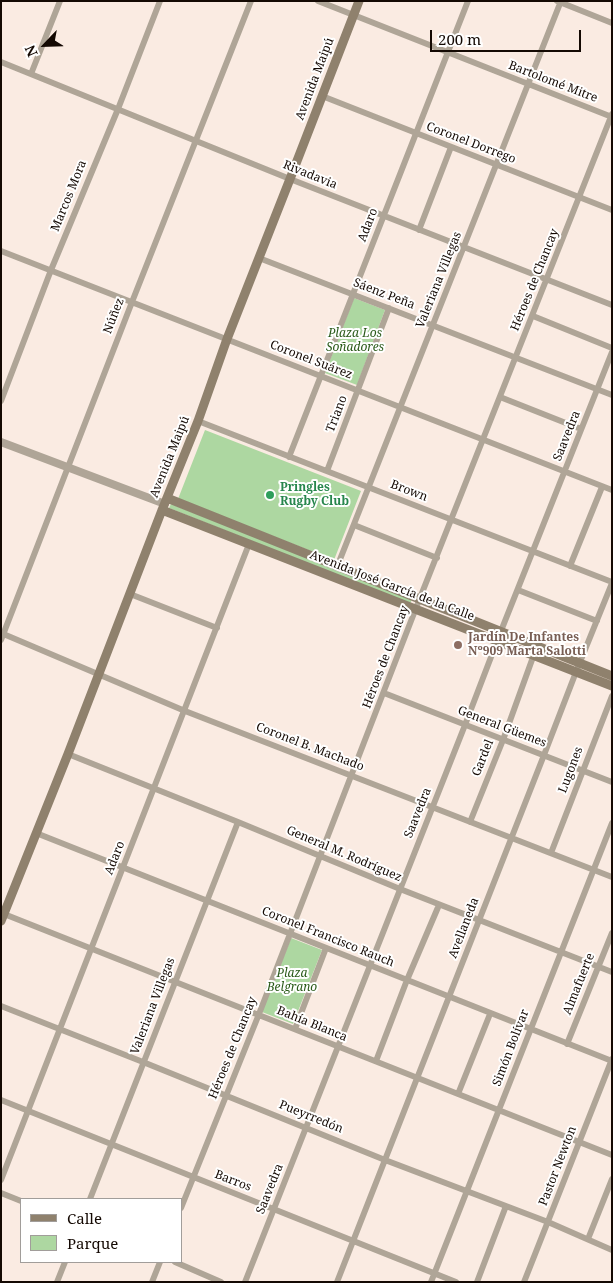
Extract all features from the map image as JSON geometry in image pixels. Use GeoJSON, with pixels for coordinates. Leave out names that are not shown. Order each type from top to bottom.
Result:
{"type":"FeatureCollection","features":[{"type":"Feature","properties":{"kind":"main road","name":"Avenida Maipú"},"geometry":{"type":"LineString","coordinates":[[3,918],[198,421],[227,339],[359,1]]}},
{"type":"Feature","properties":{"kind":"main road","name":"Avenida José García de la Calle"},"geometry":{"type":"LineString","coordinates":[[165,504],[249,544],[418,604],[499,636],[537,646],[612,686]]}},
{"type":"Feature","properties":{"kind":"main road","name":"Avenida José García de la Calle"},"geometry":{"type":"LineString","coordinates":[[165,504],[337,567],[418,604]]}},
{"type":"Feature","properties":{"kind":"main road","name":"Avenida José García de la Calle"},"geometry":{"type":"LineString","coordinates":[[499,636],[534,656],[612,676]]}},
{"type":"Feature","properties":{"kind":"street"},"geometry":{"type":"LineString","coordinates":[[31,74],[60,1]]}},
{"type":"Feature","properties":{"kind":"street","name":"Marcos Mora"},"geometry":{"type":"LineString","coordinates":[[1,401],[51,270],[118,109],[160,1]]}},
{"type":"Feature","properties":{"kind":"street","name":"Núñez"},"geometry":{"type":"LineString","coordinates":[[2,636],[251,1]]}},
{"type":"Feature","properties":{"kind":"street","name":"Bartolomé Mitre"},"geometry":{"type":"LineString","coordinates":[[318,1],[611,116]]}},
{"type":"Feature","properties":{"kind":"street","name":"Adaro"},"geometry":{"type":"LineString","coordinates":[[289,457],[468,1]]}},
{"type":"Feature","properties":{"kind":"street"},"geometry":{"type":"LineString","coordinates":[[560,2],[612,23]]}},
{"type":"Feature","properties":{"kind":"street","name":"Valeriana Villegas"},"geometry":{"type":"LineString","coordinates":[[337,567],[560,2]]}},
{"type":"Feature","properties":{"kind":"street","name":"Rivadavia"},"geometry":{"type":"LineString","coordinates":[[1,62],[383,216],[612,305]]}},
{"type":"Feature","properties":{"kind":"street","name":"Coronel Dorrego"},"geometry":{"type":"LineString","coordinates":[[322,96],[612,210]]}},
{"type":"Feature","properties":{"kind":"street","name":"Héroes de Chancay"},"geometry":{"type":"LineString","coordinates":[[182,1206],[611,116]]}},
{"type":"Feature","properties":{"kind":"street"},"geometry":{"type":"LineString","coordinates":[[419,230],[451,148]]}},
{"type":"Feature","properties":{"kind":"street","name":"Coronel Suárez"},"geometry":{"type":"LineString","coordinates":[[1,251],[612,490]]}},
{"type":"Feature","properties":{"kind":"street","name":"Sáenz Peña"},"geometry":{"type":"LineString","coordinates":[[259,258],[612,395]]}},
{"type":"Feature","properties":{"kind":"street","name":"Triano"},"geometry":{"type":"LineString","coordinates":[[327,472],[389,308]]}},
{"type":"Feature","properties":{"kind":"street"},"geometry":{"type":"LineString","coordinates":[[532,316],[612,350]]}},
{"type":"Feature","properties":{"kind":"street","name":"Saavedra"},"geometry":{"type":"LineString","coordinates":[[245,1282],[612,350]]}},
{"type":"Feature","properties":{"kind":"street"},"geometry":{"type":"LineString","coordinates":[[500,397],[581,429]]}},
{"type":"Feature","properties":{"kind":"street","name":"Brown"},"geometry":{"type":"LineString","coordinates":[[198,421],[612,583]]}},
{"type":"Feature","properties":{"kind":"street","name":"Avenida José García de la Calle"},"geometry":{"type":"LineString","coordinates":[[1,442],[165,504]]}},
{"type":"Feature","properties":{"kind":"street"},"geometry":{"type":"LineString","coordinates":[[570,566],[602,487]]}},
{"type":"Feature","properties":{"kind":"street"},"geometry":{"type":"LineString","coordinates":[[354,525],[437,558]]}},
{"type":"Feature","properties":{"kind":"street","name":"Adaro"},"geometry":{"type":"LineString","coordinates":[[1,1180],[249,544]]}},
{"type":"Feature","properties":{"kind":"street","name":"Avellaneda"},"geometry":{"type":"LineString","coordinates":[[338,1282],[577,667],[612,583]]}},
{"type":"Feature","properties":{"kind":"street"},"geometry":{"type":"LineString","coordinates":[[518,590],[597,621]]}},
{"type":"Feature","properties":{"kind":"street"},"geometry":{"type":"LineString","coordinates":[[130,594],[217,628]]}},
{"type":"Feature","properties":{"kind":"street","name":"Coronel B. Machado"},"geometry":{"type":"LineString","coordinates":[[2,636],[99,674],[185,711],[612,877]]}},
{"type":"Feature","properties":{"kind":"street","name":"Gardel"},"geometry":{"type":"LineString","coordinates":[[470,822],[503,740],[537,646]]}},
{"type":"Feature","properties":{"kind":"street","name":"General Güemes"},"geometry":{"type":"LineString","coordinates":[[384,693],[612,782]]}},
{"type":"Feature","properties":{"kind":"street","name":"Lugones"},"geometry":{"type":"LineString","coordinates":[[550,853],[612,696]]}},
{"type":"Feature","properties":{"kind":"street","name":"General M. Rodríguez"},"geometry":{"type":"LineString","coordinates":[[68,754],[238,822],[400,890],[612,972]]}},
{"type":"Feature","properties":{"kind":"street","name":"Valeriana Villegas"},"geometry":{"type":"LineString","coordinates":[[90,1198],[238,822]]}},
{"type":"Feature","properties":{"kind":"street","name":"Simón Bolívar"},"geometry":{"type":"LineString","coordinates":[[431,1282],[612,823]]}},
{"type":"Feature","properties":{"kind":"street","name":"Coronel Francisco Rauch"},"geometry":{"type":"LineString","coordinates":[[36,833],[490,1014],[612,1060]]}},
{"type":"Feature","properties":{"kind":"street"},"geometry":{"type":"LineString","coordinates":[[376,1061],[439,904]]}},
{"type":"Feature","properties":{"kind":"street","name":"Bahía Blanca"},"geometry":{"type":"LineString","coordinates":[[3,918],[92,948],[612,1155]]}},
{"type":"Feature","properties":{"kind":"street","name":"Almafuerte"},"geometry":{"type":"LineString","coordinates":[[567,1044],[612,933]]}},
{"type":"Feature","properties":{"kind":"street"},"geometry":{"type":"LineString","coordinates":[[294,1029],[326,948]]}},
{"type":"Feature","properties":{"kind":"street","name":"Pueyrredón"},"geometry":{"type":"LineString","coordinates":[[1,1006],[385,1160],[548,1222],[612,1250]]}},
{"type":"Feature","properties":{"kind":"street"},"geometry":{"type":"LineString","coordinates":[[458,1094],[490,1014]]}},
{"type":"Feature","properties":{"kind":"street","name":"Pastor Newton"},"geometry":{"type":"LineString","coordinates":[[524,1282],[612,1060]]}},
{"type":"Feature","properties":{"kind":"street","name":"Barros"},"geometry":{"type":"LineString","coordinates":[[1,1100],[456,1282]]}},
{"type":"Feature","properties":{"kind":"street"},"geometry":{"type":"LineString","coordinates":[[588,1239],[612,1178]]}},
{"type":"Feature","properties":{"kind":"street"},"geometry":{"type":"LineString","coordinates":[[1,1193],[20,1201]]}},
{"type":"Feature","properties":{"kind":"street"},"geometry":{"type":"LineString","coordinates":[[477,1282],[506,1206]]}},
{"type":"Feature","properties":{"kind":"street"},"geometry":{"type":"LineString","coordinates":[[57,1282],[65,1263]]}},
{"type":"Feature","properties":{"kind":"street"},"geometry":{"type":"LineString","coordinates":[[152,1282],[160,1263]]}},
{"type":"Feature","properties":{"kind":"street"},"geometry":{"type":"LineString","coordinates":[[177,1263],[221,1282]]}},
{"type":"Feature","properties":{"kind":"green space","name":"Plaza Los Soñadores"},"geometry":{"type":"Polygon","coordinates":[[[354,298],[385,310],[357,385],[325,373],[354,298]]]}},
{"type":"Feature","properties":{"kind":"green space","name":"Pringles Rugby Club"},"geometry":{"type":"Polygon","coordinates":[[[205,430],[361,491],[334,560],[178,499],[205,430]]]}},
{"type":"Feature","properties":{"kind":"green space"},"geometry":{"type":"Polygon","coordinates":[[[171,504],[412,599],[410,604],[169,508],[171,504]]]}},
{"type":"Feature","properties":{"kind":"green space","name":"Plaza Belgrano"},"geometry":{"type":"Polygon","coordinates":[[[291,938],[322,950],[293,1024],[262,1012],[291,938]]]}},
{"type":"Feature","properties":{"kind":"place","name":"Pringles Rugby Club"},"geometry":{"type":"Point","coordinates":[270,495]}},
{"type":"Feature","properties":{"kind":"place","name":"Jardín De Infantes Nº909 Marta Salotti"},"geometry":{"type":"Point","coordinates":[458,645]}}]}
